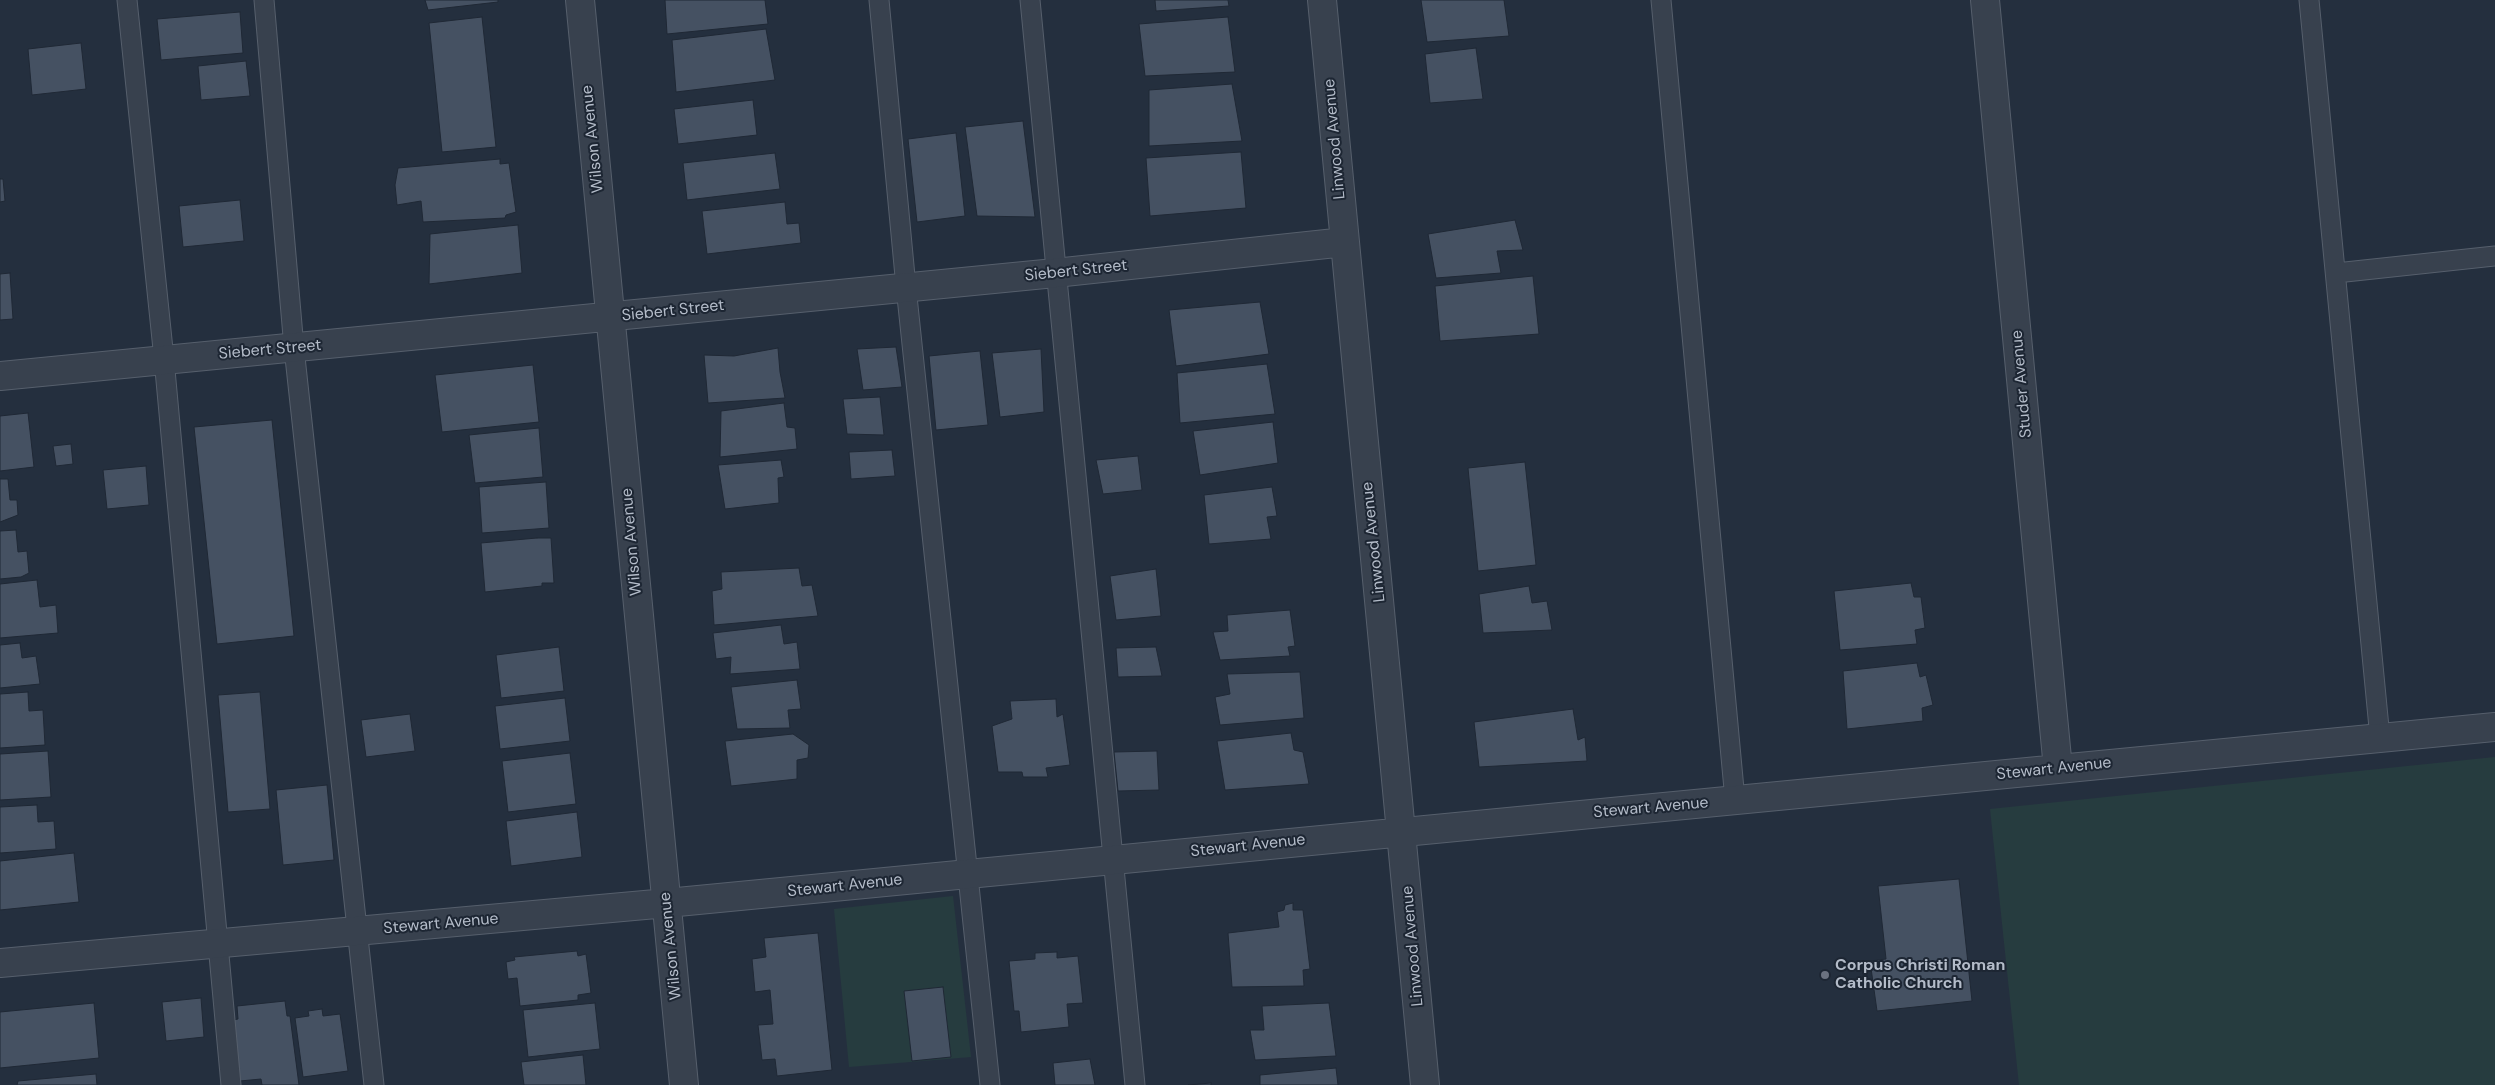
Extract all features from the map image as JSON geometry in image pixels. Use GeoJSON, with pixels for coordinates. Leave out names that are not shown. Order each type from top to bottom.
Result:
{"type":"FeatureCollection","features":[{"type":"Feature","properties":{"kind":"street","name":"Wilson Avenue"},"geometry":{"type":"LineString","coordinates":[[580,0],[684,1085]]}},
{"type":"Feature","properties":{"kind":"street","name":"Linwood Avenue"},"geometry":{"type":"LineString","coordinates":[[1322,0],[1425,1085]]}},
{"type":"Feature","properties":{"kind":"street","name":"Studer Avenue"},"geometry":{"type":"LineString","coordinates":[[1985,0],[2058,769]]}},
{"type":"Feature","properties":{"kind":"street","name":"Siebert Street"},"geometry":{"type":"LineString","coordinates":[[0,376],[1054,273],[1345,242]]}},
{"type":"Feature","properties":{"kind":"street","name":"Stewart Avenue"},"geometry":{"type":"LineString","coordinates":[[0,963],[218,945],[667,903],[2495,727]]}},
{"type":"Feature","properties":{"kind":"lane"},"geometry":{"type":"LineString","coordinates":[[127,0],[164,359],[231,1085]]}},
{"type":"Feature","properties":{"kind":"lane"},"geometry":{"type":"LineString","coordinates":[[264,0],[294,348],[359,932],[374,1085]]}},
{"type":"Feature","properties":{"kind":"lane"},"geometry":{"type":"LineString","coordinates":[[879,0],[906,287],[990,1085]]}},
{"type":"Feature","properties":{"kind":"lane"},"geometry":{"type":"LineString","coordinates":[[1030,0],[1054,273],[1111,860],[1135,1085]]}},
{"type":"Feature","properties":{"kind":"lane"},"geometry":{"type":"LineString","coordinates":[[1660,0],[1735,800]]}},
{"type":"Feature","properties":{"kind":"lane"},"geometry":{"type":"LineString","coordinates":[[2309,0],[2380,738]]}},
{"type":"Feature","properties":{"kind":"lane"},"geometry":{"type":"LineString","coordinates":[[2336,273],[2495,256]]}},
{"type":"Feature","properties":{"kind":"green space"},"geometry":{"type":"Polygon","coordinates":[[[2495,757],[2495,1085],[2019,1085],[1990,809],[2495,757]]]}},
{"type":"Feature","properties":{"kind":"green space"},"geometry":{"type":"Polygon","coordinates":[[[953,896],[971,1057],[849,1067],[834,909],[953,896]]]}},
{"type":"Feature","properties":{"kind":"building"},"geometry":{"type":"Polygon","coordinates":[[[425,0],[498,0],[498,2],[428,10],[425,0]]]}},
{"type":"Feature","properties":{"kind":"building"},"geometry":{"type":"Polygon","coordinates":[[[665,0],[765,0],[768,24],[667,34],[665,0]]]}},
{"type":"Feature","properties":{"kind":"building"},"geometry":{"type":"Polygon","coordinates":[[[1155,0],[1228,0],[1229,6],[1156,11],[1155,0]]]}},
{"type":"Feature","properties":{"kind":"building"},"geometry":{"type":"Polygon","coordinates":[[[1421,0],[1504,0],[1509,36],[1427,42],[1421,0]]]}},
{"type":"Feature","properties":{"kind":"building"},"geometry":{"type":"Polygon","coordinates":[[[240,12],[243,53],[161,60],[157,19],[240,12]]]}},
{"type":"Feature","properties":{"kind":"building"},"geometry":{"type":"Polygon","coordinates":[[[482,17],[496,147],[442,152],[429,23],[482,17]]]}},
{"type":"Feature","properties":{"kind":"building"},"geometry":{"type":"Polygon","coordinates":[[[1228,17],[1235,72],[1145,76],[1139,24],[1228,17]]]}},
{"type":"Feature","properties":{"kind":"building"},"geometry":{"type":"Polygon","coordinates":[[[766,29],[775,80],[676,92],[672,40],[766,29]]]}},
{"type":"Feature","properties":{"kind":"building"},"geometry":{"type":"Polygon","coordinates":[[[81,43],[86,89],[32,95],[28,49],[81,43]]]}},
{"type":"Feature","properties":{"kind":"building"},"geometry":{"type":"Polygon","coordinates":[[[1476,48],[1483,99],[1430,103],[1425,54],[1476,48]]]}},
{"type":"Feature","properties":{"kind":"building"},"geometry":{"type":"Polygon","coordinates":[[[246,61],[250,96],[201,100],[198,66],[246,61]]]}},
{"type":"Feature","properties":{"kind":"building"},"geometry":{"type":"Polygon","coordinates":[[[1232,84],[1242,141],[1149,146],[1149,90],[1232,84]]]}},
{"type":"Feature","properties":{"kind":"building"},"geometry":{"type":"Polygon","coordinates":[[[753,100],[757,135],[678,144],[674,109],[753,100]]]}},
{"type":"Feature","properties":{"kind":"building"},"geometry":{"type":"Polygon","coordinates":[[[1023,121],[1035,217],[977,216],[965,127],[1023,121]]]}},
{"type":"Feature","properties":{"kind":"building"},"geometry":{"type":"Polygon","coordinates":[[[956,133],[965,216],[917,222],[908,139],[956,133]]]}},
{"type":"Feature","properties":{"kind":"building"},"geometry":{"type":"Polygon","coordinates":[[[1241,152],[1246,208],[1150,216],[1146,158],[1241,152]]]}},
{"type":"Feature","properties":{"kind":"building"},"geometry":{"type":"Polygon","coordinates":[[[775,153],[780,189],[687,200],[683,163],[775,153]]]}},
{"type":"Feature","properties":{"kind":"building"},"geometry":{"type":"Polygon","coordinates":[[[500,159],[500,164],[509,163],[516,212],[506,215],[505,218],[423,222],[421,201],[397,205],[395,185],[398,168],[500,159]]]}},
{"type":"Feature","properties":{"kind":"building"},"geometry":{"type":"Polygon","coordinates":[[[0,179],[3,179],[5,201],[0,202],[0,179]]]}},
{"type":"Feature","properties":{"kind":"building"},"geometry":{"type":"Polygon","coordinates":[[[240,200],[244,241],[183,247],[179,206],[240,200]]]}},
{"type":"Feature","properties":{"kind":"building"},"geometry":{"type":"Polygon","coordinates":[[[785,202],[787,224],[799,223],[801,243],[707,254],[702,211],[785,202]]]}},
{"type":"Feature","properties":{"kind":"building"},"geometry":{"type":"Polygon","coordinates":[[[1515,220],[1523,250],[1497,251],[1501,273],[1436,278],[1428,234],[1515,220]]]}},
{"type":"Feature","properties":{"kind":"building"},"geometry":{"type":"Polygon","coordinates":[[[518,225],[522,273],[429,284],[430,234],[518,225]]]}},
{"type":"Feature","properties":{"kind":"building"},"geometry":{"type":"Polygon","coordinates":[[[10,273],[13,319],[0,320],[0,274],[10,273]]]}},
{"type":"Feature","properties":{"kind":"building"},"geometry":{"type":"Polygon","coordinates":[[[1533,276],[1539,334],[1440,341],[1435,286],[1533,276]]]}},
{"type":"Feature","properties":{"kind":"building"},"geometry":{"type":"Polygon","coordinates":[[[1260,302],[1269,354],[1176,366],[1169,310],[1260,302]]]}},
{"type":"Feature","properties":{"kind":"building"},"geometry":{"type":"Polygon","coordinates":[[[896,347],[902,387],[863,390],[857,349],[896,347]]]}},
{"type":"Feature","properties":{"kind":"building"},"geometry":{"type":"Polygon","coordinates":[[[778,348],[785,398],[708,403],[704,355],[734,356],[778,348]]]}},
{"type":"Feature","properties":{"kind":"building"},"geometry":{"type":"Polygon","coordinates":[[[1041,349],[1044,412],[1000,417],[992,353],[1041,349]]]}},
{"type":"Feature","properties":{"kind":"building"},"geometry":{"type":"Polygon","coordinates":[[[980,351],[988,425],[936,430],[929,356],[980,351]]]}},
{"type":"Feature","properties":{"kind":"building"},"geometry":{"type":"Polygon","coordinates":[[[1267,364],[1275,414],[1180,423],[1177,373],[1267,364]]]}},
{"type":"Feature","properties":{"kind":"building"},"geometry":{"type":"Polygon","coordinates":[[[533,365],[539,422],[442,432],[435,375],[533,365]]]}},
{"type":"Feature","properties":{"kind":"building"},"geometry":{"type":"Polygon","coordinates":[[[880,397],[884,435],[847,434],[843,399],[880,397]]]}},
{"type":"Feature","properties":{"kind":"building"},"geometry":{"type":"Polygon","coordinates":[[[784,403],[787,427],[795,428],[797,449],[720,457],[721,411],[784,403]]]}},
{"type":"Feature","properties":{"kind":"building"},"geometry":{"type":"Polygon","coordinates":[[[28,413],[34,467],[0,471],[0,416],[28,413]]]}},
{"type":"Feature","properties":{"kind":"building"},"geometry":{"type":"Polygon","coordinates":[[[272,420],[294,636],[217,644],[194,427],[272,420]]]}},
{"type":"Feature","properties":{"kind":"building"},"geometry":{"type":"Polygon","coordinates":[[[1273,422],[1278,463],[1200,475],[1193,431],[1273,422]]]}},
{"type":"Feature","properties":{"kind":"building"},"geometry":{"type":"Polygon","coordinates":[[[539,428],[543,477],[475,483],[469,435],[539,428]]]}},
{"type":"Feature","properties":{"kind":"building"},"geometry":{"type":"Polygon","coordinates":[[[71,444],[73,464],[56,466],[53,446],[71,444]]]}},
{"type":"Feature","properties":{"kind":"building"},"geometry":{"type":"Polygon","coordinates":[[[892,450],[895,476],[851,479],[849,452],[892,450]]]}},
{"type":"Feature","properties":{"kind":"building"},"geometry":{"type":"Polygon","coordinates":[[[1138,456],[1142,490],[1103,494],[1096,460],[1138,456]]]}},
{"type":"Feature","properties":{"kind":"building"},"geometry":{"type":"Polygon","coordinates":[[[781,460],[784,477],[778,478],[779,503],[725,509],[718,465],[781,460]]]}},
{"type":"Feature","properties":{"kind":"building"},"geometry":{"type":"Polygon","coordinates":[[[1525,462],[1536,565],[1478,571],[1468,468],[1525,462]]]}},
{"type":"Feature","properties":{"kind":"building"},"geometry":{"type":"Polygon","coordinates":[[[146,466],[149,505],[107,509],[103,470],[146,466]]]}},
{"type":"Feature","properties":{"kind":"building"},"geometry":{"type":"Polygon","coordinates":[[[0,479],[8,479],[10,500],[17,500],[18,515],[0,522],[0,479]]]}},
{"type":"Feature","properties":{"kind":"building"},"geometry":{"type":"Polygon","coordinates":[[[546,482],[549,528],[482,533],[479,487],[546,482]]]}},
{"type":"Feature","properties":{"kind":"building"},"geometry":{"type":"Polygon","coordinates":[[[1272,487],[1277,516],[1267,517],[1271,539],[1209,544],[1204,495],[1272,487]]]}},
{"type":"Feature","properties":{"kind":"building"},"geometry":{"type":"Polygon","coordinates":[[[16,530],[18,552],[27,551],[29,573],[21,577],[0,579],[0,531],[16,530]]]}},
{"type":"Feature","properties":{"kind":"building"},"geometry":{"type":"Polygon","coordinates":[[[551,538],[554,583],[542,583],[542,586],[485,592],[481,543],[551,538]]]}},
{"type":"Feature","properties":{"kind":"building"},"geometry":{"type":"Polygon","coordinates":[[[799,568],[802,586],[812,585],[818,616],[714,625],[712,591],[722,589],[721,572],[799,568]]]}},
{"type":"Feature","properties":{"kind":"building"},"geometry":{"type":"Polygon","coordinates":[[[1156,569],[1161,616],[1116,620],[1110,576],[1156,569]]]}},
{"type":"Feature","properties":{"kind":"building"},"geometry":{"type":"Polygon","coordinates":[[[37,580],[40,607],[56,605],[58,633],[0,638],[0,584],[37,580]]]}},
{"type":"Feature","properties":{"kind":"building"},"geometry":{"type":"Polygon","coordinates":[[[1911,583],[1914,597],[1921,597],[1925,628],[1915,630],[1917,644],[1840,650],[1834,591],[1911,583]]]}},
{"type":"Feature","properties":{"kind":"building"},"geometry":{"type":"Polygon","coordinates":[[[1529,586],[1532,603],[1547,601],[1552,630],[1483,633],[1479,594],[1529,586]]]}},
{"type":"Feature","properties":{"kind":"building"},"geometry":{"type":"Polygon","coordinates":[[[1290,610],[1295,646],[1288,647],[1290,656],[1220,660],[1213,632],[1228,631],[1227,615],[1290,610]]]}},
{"type":"Feature","properties":{"kind":"building"},"geometry":{"type":"Polygon","coordinates":[[[781,625],[784,644],[797,642],[800,669],[730,674],[731,657],[716,659],[713,633],[781,625]]]}},
{"type":"Feature","properties":{"kind":"building"},"geometry":{"type":"Polygon","coordinates":[[[20,643],[22,658],[36,656],[40,684],[0,688],[0,645],[20,643]]]}},
{"type":"Feature","properties":{"kind":"building"},"geometry":{"type":"Polygon","coordinates":[[[559,647],[564,691],[501,698],[496,655],[559,647]]]}},
{"type":"Feature","properties":{"kind":"building"},"geometry":{"type":"Polygon","coordinates":[[[1156,647],[1162,676],[1118,677],[1116,648],[1156,647]]]}},
{"type":"Feature","properties":{"kind":"building"},"geometry":{"type":"Polygon","coordinates":[[[1917,663],[1920,677],[1926,675],[1933,705],[1922,708],[1923,721],[1847,729],[1843,671],[1917,663]]]}},
{"type":"Feature","properties":{"kind":"building"},"geometry":{"type":"Polygon","coordinates":[[[1300,672],[1304,718],[1220,725],[1215,697],[1230,694],[1227,674],[1300,672]]]}},
{"type":"Feature","properties":{"kind":"building"},"geometry":{"type":"Polygon","coordinates":[[[797,680],[801,709],[788,710],[790,728],[737,729],[731,687],[797,680]]]}},
{"type":"Feature","properties":{"kind":"building"},"geometry":{"type":"Polygon","coordinates":[[[28,692],[29,711],[43,710],[45,745],[0,748],[0,694],[28,692]]]}},
{"type":"Feature","properties":{"kind":"building"},"geometry":{"type":"Polygon","coordinates":[[[260,692],[270,809],[228,812],[218,695],[260,692]]]}},
{"type":"Feature","properties":{"kind":"building"},"geometry":{"type":"Polygon","coordinates":[[[565,698],[570,741],[500,749],[495,706],[565,698]]]}},
{"type":"Feature","properties":{"kind":"building"},"geometry":{"type":"Polygon","coordinates":[[[1056,699],[1057,717],[1063,714],[1070,765],[1046,768],[1048,777],[1023,777],[1022,772],[998,772],[992,726],[1012,719],[1010,701],[1056,699]]]}},
{"type":"Feature","properties":{"kind":"building"},"geometry":{"type":"Polygon","coordinates":[[[1573,709],[1578,740],[1585,737],[1587,761],[1479,767],[1474,722],[1573,709]]]}},
{"type":"Feature","properties":{"kind":"building"},"geometry":{"type":"Polygon","coordinates":[[[410,714],[415,751],[366,757],[361,720],[410,714]]]}},
{"type":"Feature","properties":{"kind":"building"},"geometry":{"type":"Polygon","coordinates":[[[1291,733],[1294,750],[1303,752],[1309,784],[1225,790],[1217,741],[1291,733]]]}},
{"type":"Feature","properties":{"kind":"building"},"geometry":{"type":"Polygon","coordinates":[[[793,734],[809,745],[808,758],[797,760],[797,779],[731,786],[725,741],[793,734]]]}},
{"type":"Feature","properties":{"kind":"building"},"geometry":{"type":"Polygon","coordinates":[[[48,751],[51,797],[0,800],[0,754],[48,751]]]}},
{"type":"Feature","properties":{"kind":"building"},"geometry":{"type":"Polygon","coordinates":[[[1157,751],[1159,790],[1118,791],[1114,752],[1157,751]]]}},
{"type":"Feature","properties":{"kind":"building"},"geometry":{"type":"Polygon","coordinates":[[[570,753],[576,804],[508,812],[502,761],[570,753]]]}},
{"type":"Feature","properties":{"kind":"building"},"geometry":{"type":"Polygon","coordinates":[[[327,785],[334,860],[283,865],[276,790],[327,785]]]}},
{"type":"Feature","properties":{"kind":"building"},"geometry":{"type":"Polygon","coordinates":[[[37,805],[38,822],[54,821],[56,849],[0,853],[0,807],[37,805]]]}},
{"type":"Feature","properties":{"kind":"building"},"geometry":{"type":"Polygon","coordinates":[[[577,812],[582,857],[511,866],[506,821],[577,812]]]}},
{"type":"Feature","properties":{"kind":"building"},"geometry":{"type":"Polygon","coordinates":[[[74,853],[79,902],[0,910],[0,861],[74,853]]]}},
{"type":"Feature","properties":{"kind":"building"},"geometry":{"type":"Polygon","coordinates":[[[1959,879],[1972,1001],[1877,1011],[1870,961],[1886,959],[1878,886],[1959,879]]]}},
{"type":"Feature","properties":{"kind":"building"},"geometry":{"type":"Polygon","coordinates":[[[1293,903],[1293,910],[1303,910],[1310,969],[1303,970],[1304,986],[1232,987],[1228,933],[1279,927],[1277,912],[1284,910],[1285,905],[1293,903]]]}},
{"type":"Feature","properties":{"kind":"building"},"geometry":{"type":"Polygon","coordinates":[[[818,933],[832,1070],[777,1076],[775,1059],[762,1060],[758,1025],[773,1024],[770,990],[755,992],[752,959],[766,957],[764,938],[818,933]]]}},
{"type":"Feature","properties":{"kind":"building"},"geometry":{"type":"Polygon","coordinates":[[[577,951],[578,956],[586,954],[591,993],[578,995],[578,1000],[520,1006],[517,978],[508,979],[506,962],[515,960],[514,957],[577,951]]]}},
{"type":"Feature","properties":{"kind":"building"},"geometry":{"type":"Polygon","coordinates":[[[1057,952],[1057,958],[1078,956],[1083,1003],[1067,1004],[1069,1027],[1021,1032],[1019,1011],[1014,1011],[1009,961],[1035,959],[1035,953],[1057,952]]]}},
{"type":"Feature","properties":{"kind":"building"},"geometry":{"type":"Polygon","coordinates":[[[943,987],[951,1057],[912,1061],[904,991],[943,987]]]}},
{"type":"Feature","properties":{"kind":"building"},"geometry":{"type":"Polygon","coordinates":[[[201,998],[204,1037],[166,1041],[162,1002],[201,998]]]}},
{"type":"Feature","properties":{"kind":"building"},"geometry":{"type":"Polygon","coordinates":[[[285,1001],[287,1016],[290,1016],[299,1085],[262,1085],[261,1079],[240,1081],[233,1020],[238,1019],[237,1006],[285,1001]]]}},
{"type":"Feature","properties":{"kind":"building"},"geometry":{"type":"Polygon","coordinates":[[[94,1003],[99,1058],[0,1068],[0,1012],[94,1003]]]}},
{"type":"Feature","properties":{"kind":"building"},"geometry":{"type":"Polygon","coordinates":[[[595,1003],[600,1049],[528,1057],[523,1010],[595,1003]]]}},
{"type":"Feature","properties":{"kind":"building"},"geometry":{"type":"Polygon","coordinates":[[[1329,1003],[1336,1056],[1255,1060],[1250,1030],[1264,1030],[1262,1006],[1329,1003]]]}},
{"type":"Feature","properties":{"kind":"building"},"geometry":{"type":"Polygon","coordinates":[[[322,1009],[323,1016],[340,1014],[348,1071],[303,1077],[295,1018],[309,1016],[308,1011],[322,1009]]]}},
{"type":"Feature","properties":{"kind":"building"},"geometry":{"type":"Polygon","coordinates":[[[583,1055],[586,1085],[524,1085],[521,1062],[583,1055]]]}},
{"type":"Feature","properties":{"kind":"building"},"geometry":{"type":"Polygon","coordinates":[[[1090,1059],[1095,1085],[1055,1085],[1053,1063],[1090,1059]]]}},
{"type":"Feature","properties":{"kind":"building"},"geometry":{"type":"Polygon","coordinates":[[[1336,1068],[1338,1085],[1260,1085],[1260,1075],[1336,1068]]]}},
{"type":"Feature","properties":{"kind":"building"},"geometry":{"type":"Polygon","coordinates":[[[96,1074],[97,1085],[17,1085],[18,1081],[96,1074]]]}},
{"type":"Feature","properties":{"kind":"building"},"geometry":{"type":"Polygon","coordinates":[[[1211,1083],[1211,1085],[1188,1085],[1211,1083]]]}},
{"type":"Feature","properties":{"kind":"place","name":"Corpus Christi Roman Catholic Church"},"geometry":{"type":"Point","coordinates":[1825,975]}}]}
